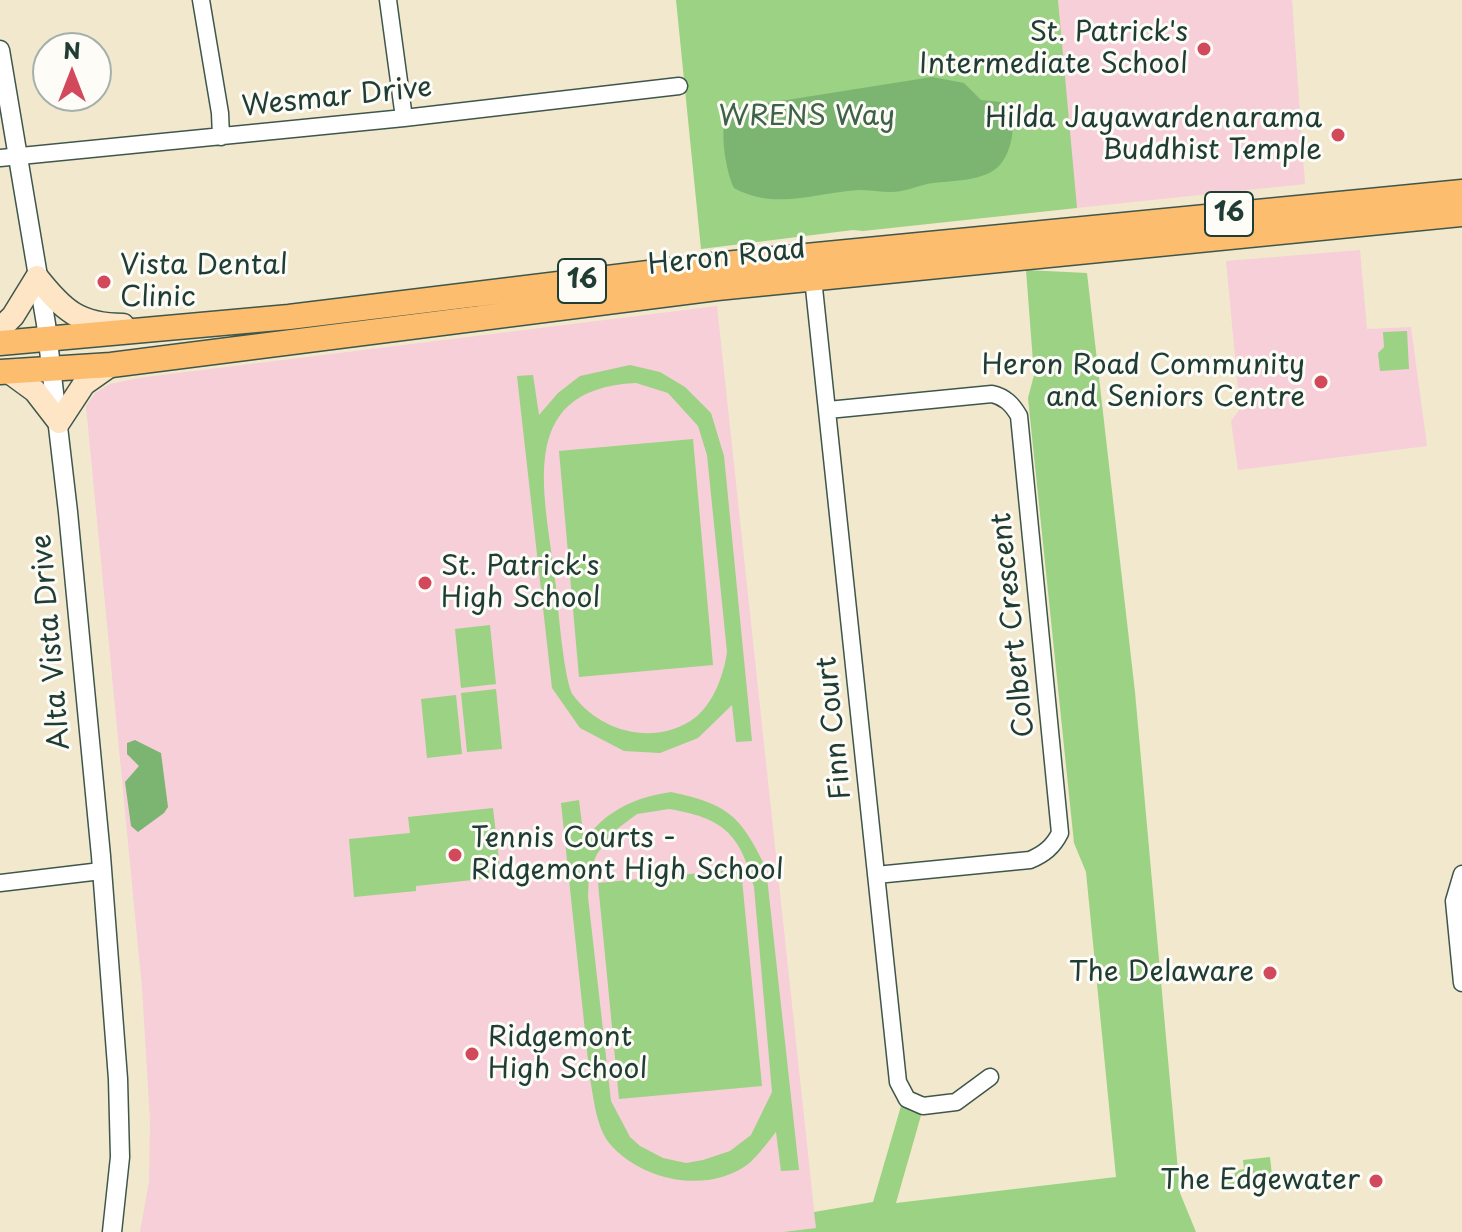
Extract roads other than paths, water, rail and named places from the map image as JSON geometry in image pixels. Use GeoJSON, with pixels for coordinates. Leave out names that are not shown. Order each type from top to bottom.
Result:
{"type":"FeatureCollection","features":[{"type":"Feature","properties":{"kind":"main road","name":"Heron Road"},"geometry":{"type":"LineString","coordinates":[[5,372],[111,365],[717,288],[812,268],[1462,192]]}},
{"type":"Feature","properties":{"kind":"main road","name":"Heron Road"},"geometry":{"type":"LineString","coordinates":[[0,343],[208,326],[714,265],[812,268],[1462,214]]}},
{"type":"Feature","properties":{"kind":"main road"},"geometry":{"type":"LineString","coordinates":[[0,329],[13,316],[37,277],[72,315],[90,322],[208,326]]}},
{"type":"Feature","properties":{"kind":"main road"},"geometry":{"type":"LineString","coordinates":[[5,372],[35,391],[59,422],[84,384],[111,365]]}},
{"type":"Feature","properties":{"kind":"street"},"geometry":{"type":"LineString","coordinates":[[201,0],[220,113],[221,137]]}},
{"type":"Feature","properties":{"kind":"street"},"geometry":{"type":"LineString","coordinates":[[388,0],[404,118]]}},
{"type":"Feature","properties":{"kind":"street","name":"Alta Vista Drive"},"geometry":{"type":"LineString","coordinates":[[0,50],[9,157],[37,277],[59,422],[119,1099],[120,1157],[112,1232]]}},
{"type":"Feature","properties":{"kind":"street","name":"Wesmar Drive"},"geometry":{"type":"LineString","coordinates":[[9,157],[404,118],[679,86]]}},
{"type":"Feature","properties":{"kind":"street","name":"Finn Court"},"geometry":{"type":"LineString","coordinates":[[812,268],[901,1091],[907,1099],[923,1106],[956,1102],[990,1077]]}},
{"type":"Feature","properties":{"kind":"street","name":"Colbert Crescent"},"geometry":{"type":"LineString","coordinates":[[828,410],[992,394],[1001,396],[1019,416],[1060,833],[1055,843],[1042,855],[1030,860],[876,875]]}},
{"type":"Feature","properties":{"kind":"street"},"geometry":{"type":"LineString","coordinates":[[0,883],[101,871]]}},
{"type":"Feature","properties":{"kind":"street"},"geometry":{"type":"LineString","coordinates":[[1462,874],[1454,901],[1462,983]]}},
{"type":"Feature","properties":{"kind":"place","name":"St. Patrick's Intermediate School"},"geometry":{"type":"Point","coordinates":[1204,49]}},
{"type":"Feature","properties":{"kind":"place","name":"Hilda Jayawardenarama Buddhist Temple"},"geometry":{"type":"Point","coordinates":[1338,135]}},
{"type":"Feature","properties":{"kind":"place","name":"Vista Dental Clinic"},"geometry":{"type":"Point","coordinates":[104,282]}},
{"type":"Feature","properties":{"kind":"place","name":"Heron Road Community and Seniors Centre"},"geometry":{"type":"Point","coordinates":[1321,382]}},
{"type":"Feature","properties":{"kind":"place","name":"St. Patrick's High School"},"geometry":{"type":"Point","coordinates":[425,583]}},
{"type":"Feature","properties":{"kind":"place","name":"Tennis Courts - Ridgemont High School"},"geometry":{"type":"Point","coordinates":[455,855]}},
{"type":"Feature","properties":{"kind":"place","name":"The Delaware"},"geometry":{"type":"Point","coordinates":[1270,973]}},
{"type":"Feature","properties":{"kind":"place","name":"Ridgemont High School"},"geometry":{"type":"Point","coordinates":[472,1054]}},
{"type":"Feature","properties":{"kind":"place","name":"The Edgewater"},"geometry":{"type":"Point","coordinates":[1376,1181]}},
{"type":"Feature","properties":{"kind":"park label","name":"WRENS Way"},"geometry":{"type":"Point","coordinates":[807,117]}}]}
